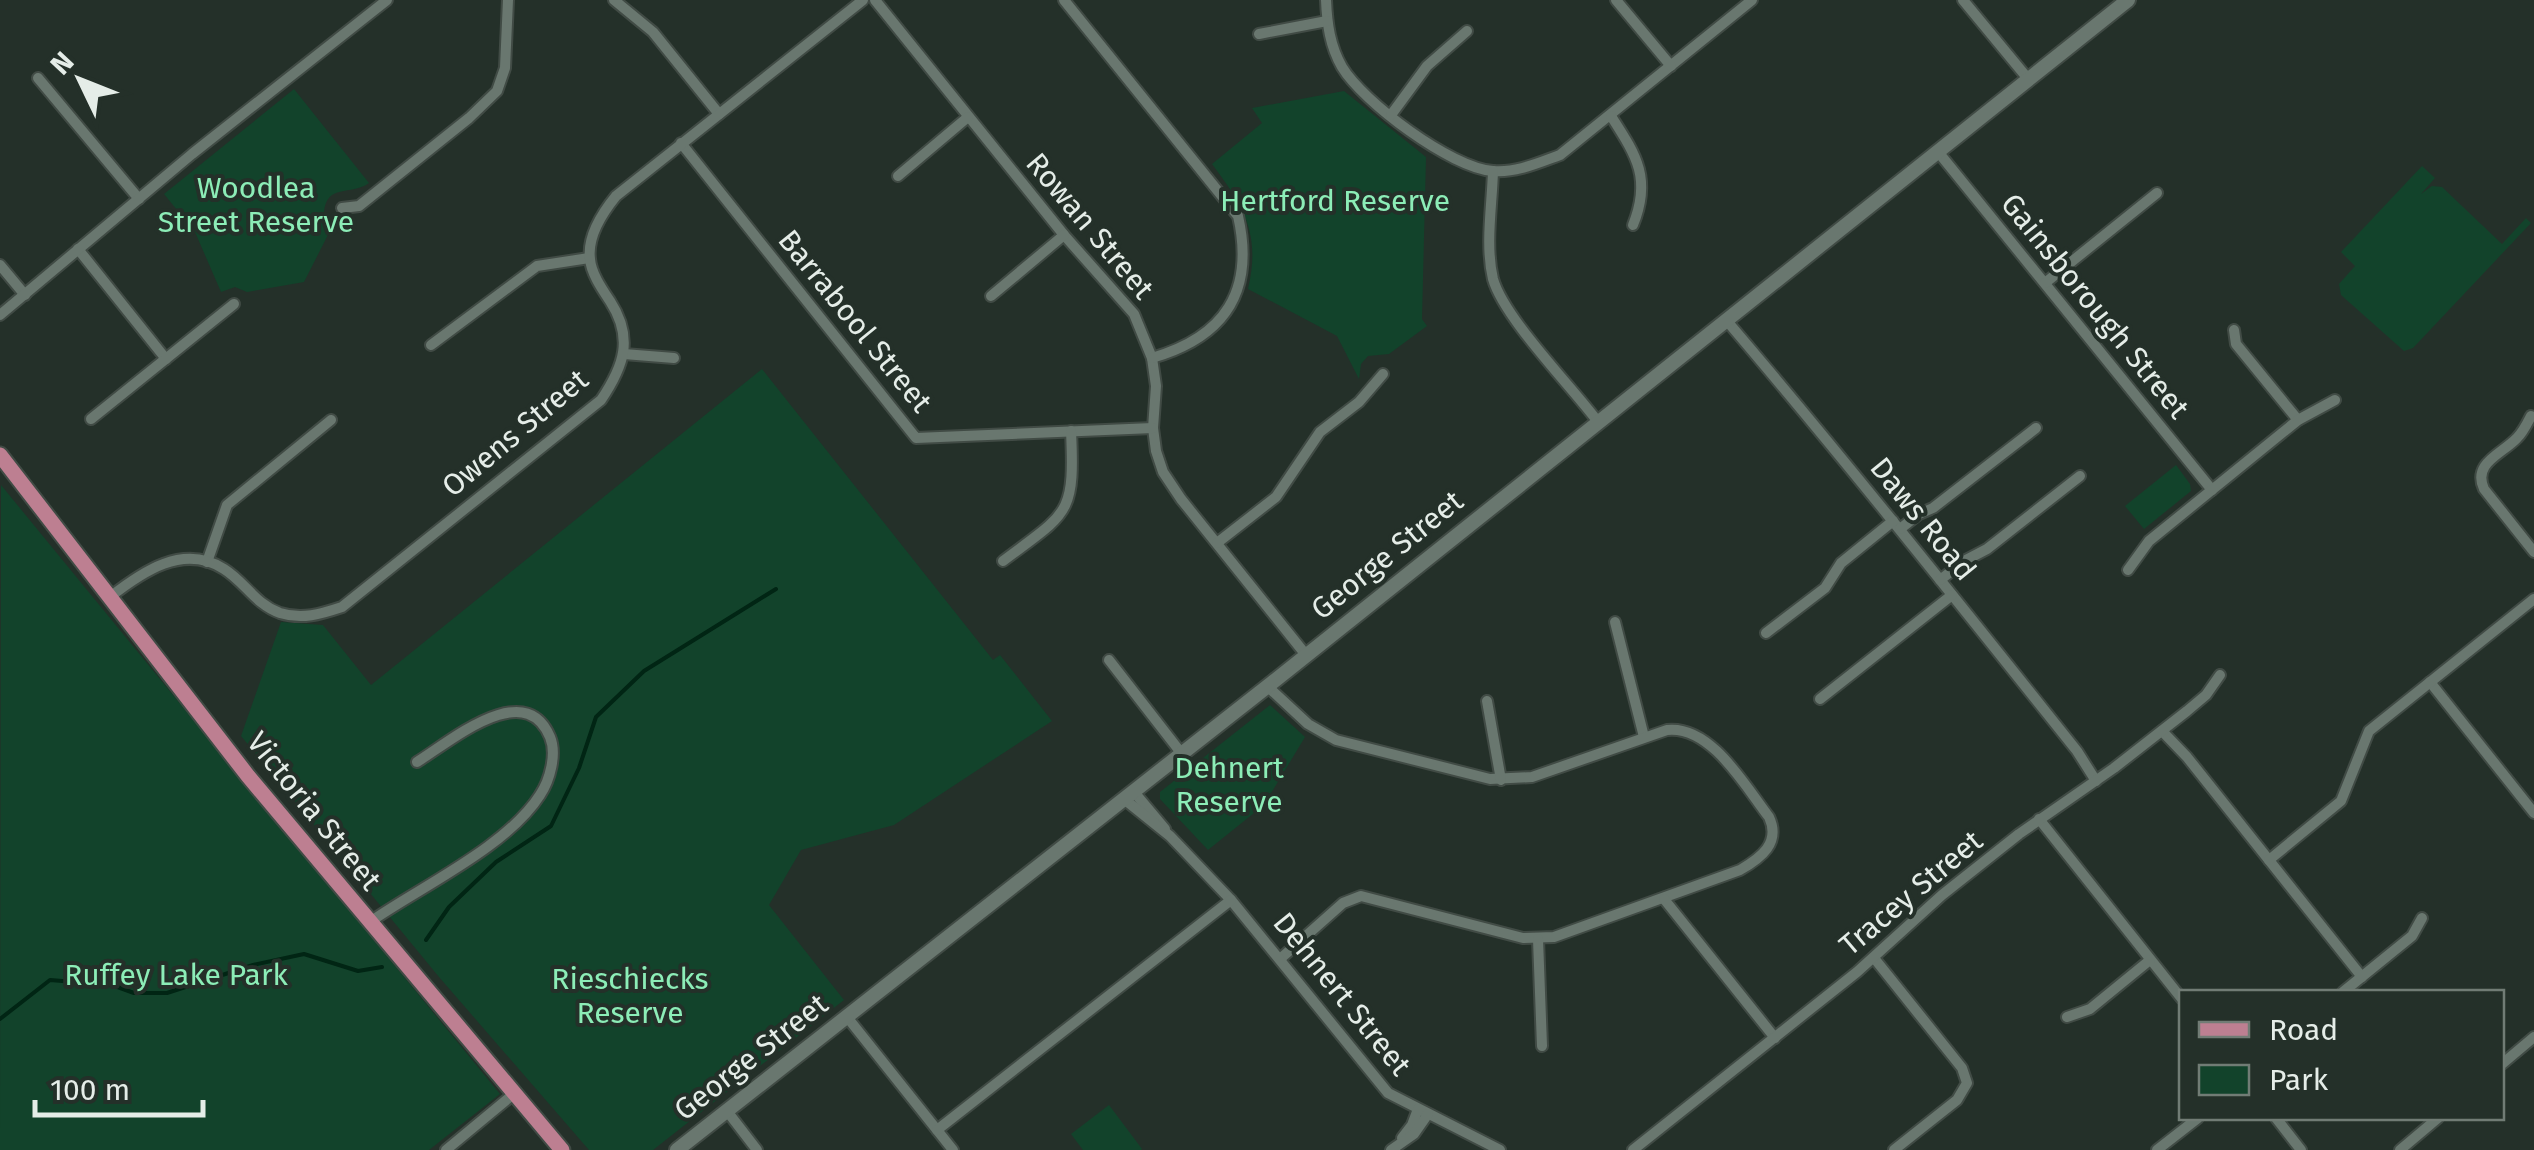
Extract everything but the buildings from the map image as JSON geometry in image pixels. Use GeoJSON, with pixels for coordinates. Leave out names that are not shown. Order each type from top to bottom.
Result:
{"type":"FeatureCollection","features":[{"type":"Feature","properties":{"kind":"main road","name":"George Street"},"geometry":{"type":"LineString","coordinates":[[677,1150],[1182,754],[2128,0]]}},
{"type":"Feature","properties":{"kind":"main road","name":"Victoria Street"},"geometry":{"type":"LineString","coordinates":[[2,453],[248,776],[562,1150]]}},
{"type":"Feature","properties":{"kind":"street"},"geometry":{"type":"LineString","coordinates":[[0,315],[387,0]]}},
{"type":"Feature","properties":{"kind":"street"},"geometry":{"type":"LineString","coordinates":[[342,208],[359,206],[497,91],[505,68],[508,0]]}},
{"type":"Feature","properties":{"kind":"street"},"geometry":{"type":"LineString","coordinates":[[614,0],[653,32],[719,114]]}},
{"type":"Feature","properties":{"kind":"street"},"geometry":{"type":"LineString","coordinates":[[628,10],[636,0]]}},
{"type":"Feature","properties":{"kind":"street"},"geometry":{"type":"LineString","coordinates":[[431,346],[536,266],[589,258],[598,218],[616,196],[862,0]]}},
{"type":"Feature","properties":{"kind":"street","name":"Rowan Street"},"geometry":{"type":"LineString","coordinates":[[876,0],[1064,236],[1134,314],[1152,358],[1156,386],[1153,428],[1163,472],[1306,655]]}},
{"type":"Feature","properties":{"kind":"street"},"geometry":{"type":"LineString","coordinates":[[1064,0],[1238,216],[1245,257],[1236,298],[1194,344],[1152,358]]}},
{"type":"Feature","properties":{"kind":"street"},"geometry":{"type":"LineString","coordinates":[[1326,0],[1326,21],[1342,66],[1357,86],[1445,155],[1493,171],[1522,169],[1560,156],[1752,0]]}},
{"type":"Feature","properties":{"kind":"street"},"geometry":{"type":"LineString","coordinates":[[1616,0],[1671,66]]}},
{"type":"Feature","properties":{"kind":"street"},"geometry":{"type":"LineString","coordinates":[[1963,0],[2029,80]]}},
{"type":"Feature","properties":{"kind":"street"},"geometry":{"type":"LineString","coordinates":[[1259,34],[1326,21]]}},
{"type":"Feature","properties":{"kind":"street"},"geometry":{"type":"LineString","coordinates":[[1391,114],[1426,66],[1467,31]]}},
{"type":"Feature","properties":{"kind":"street"},"geometry":{"type":"LineString","coordinates":[[38,78],[139,198]]}},
{"type":"Feature","properties":{"kind":"street"},"geometry":{"type":"LineString","coordinates":[[1611,116],[1630,145],[1642,175],[1642,202],[1633,225]]}},
{"type":"Feature","properties":{"kind":"street"},"geometry":{"type":"LineString","coordinates":[[898,176],[968,117]]}},
{"type":"Feature","properties":{"kind":"street","name":"Barrabool Street"},"geometry":{"type":"LineString","coordinates":[[681,144],[916,438],[1153,428]]}},
{"type":"Feature","properties":{"kind":"street","name":"Gainsborough Street"},"geometry":{"type":"LineString","coordinates":[[1939,153],[2212,490]]}},
{"type":"Feature","properties":{"kind":"street"},"geometry":{"type":"LineString","coordinates":[[1493,171],[1490,256],[1494,282],[1508,310],[1598,422]]}},
{"type":"Feature","properties":{"kind":"street"},"geometry":{"type":"LineString","coordinates":[[2045,283],[2157,192]]}},
{"type":"Feature","properties":{"kind":"street"},"geometry":{"type":"LineString","coordinates":[[991,296],[1064,236]]}},
{"type":"Feature","properties":{"kind":"street"},"geometry":{"type":"LineString","coordinates":[[78,249],[166,359]]}},
{"type":"Feature","properties":{"kind":"street","name":"Owens Street"},"geometry":{"type":"LineString","coordinates":[[207,562],[225,569],[258,602],[280,613],[310,616],[342,608],[601,400],[618,374],[624,354],[620,316],[601,287],[589,258]]}},
{"type":"Feature","properties":{"kind":"street"},"geometry":{"type":"LineString","coordinates":[[0,266],[24,294]]}},
{"type":"Feature","properties":{"kind":"street"},"geometry":{"type":"LineString","coordinates":[[91,419],[234,304]]}},
{"type":"Feature","properties":{"kind":"street","name":"Daws Road"},"geometry":{"type":"LineString","coordinates":[[1727,321],[1897,525],[2099,779]]}},
{"type":"Feature","properties":{"kind":"street"},"geometry":{"type":"LineString","coordinates":[[2234,330],[2236,344],[2298,420]]}},
{"type":"Feature","properties":{"kind":"street"},"geometry":{"type":"LineString","coordinates":[[624,354],[674,358]]}},
{"type":"Feature","properties":{"kind":"street"},"geometry":{"type":"LineString","coordinates":[[1217,543],[1276,497],[1320,432],[1360,402],[1382,374]]}},
{"type":"Feature","properties":{"kind":"street"},"geometry":{"type":"LineString","coordinates":[[2128,570],[2146,544],[2298,420],[2335,400]]}},
{"type":"Feature","properties":{"kind":"street"},"geometry":{"type":"LineString","coordinates":[[2532,416],[2518,437],[2484,466],[2480,479],[2534,552]]}},
{"type":"Feature","properties":{"kind":"street"},"geometry":{"type":"LineString","coordinates":[[110,598],[149,568],[179,559],[207,562],[227,504],[331,420]]}},
{"type":"Feature","properties":{"kind":"street"},"geometry":{"type":"LineString","coordinates":[[1766,633],[1825,588],[1841,563],[1897,525],[1933,508],[2036,428]]}},
{"type":"Feature","properties":{"kind":"street"},"geometry":{"type":"LineString","coordinates":[[1003,561],[1054,523],[1070,502],[1071,431]]}},
{"type":"Feature","properties":{"kind":"street"},"geometry":{"type":"LineString","coordinates":[[1940,580],[1987,549],[2080,476]]}},
{"type":"Feature","properties":{"kind":"street"},"geometry":{"type":"LineString","coordinates":[[1820,699],[1952,595]]}},
{"type":"Feature","properties":{"kind":"street"},"geometry":{"type":"LineString","coordinates":[[2269,860],[2336,806],[2348,789],[2366,734],[2534,599]]}},
{"type":"Feature","properties":{"kind":"street"},"geometry":{"type":"LineString","coordinates":[[1615,622],[1644,738]]}},
{"type":"Feature","properties":{"kind":"street"},"geometry":{"type":"LineString","coordinates":[[1109,660],[1182,754]]}},
{"type":"Feature","properties":{"kind":"street","name":"Tracey Street"},"geometry":{"type":"LineString","coordinates":[[1633,1150],[1874,958],[1942,895],[2039,819],[2165,729],[2206,695],[2220,675]]}},
{"type":"Feature","properties":{"kind":"street"},"geometry":{"type":"LineString","coordinates":[[2430,682],[2534,813]]}},
{"type":"Feature","properties":{"kind":"street"},"geometry":{"type":"LineString","coordinates":[[1270,684],[1316,730],[1347,744],[1462,774],[1501,780],[1544,773],[1673,729],[1701,736],[1773,826],[1768,848],[1749,865],[1575,931],[1538,939],[1513,936],[1368,896],[1349,899],[1278,956]]}},
{"type":"Feature","properties":{"kind":"street"},"geometry":{"type":"LineString","coordinates":[[1487,701],[1501,780]]}},
{"type":"Feature","properties":{"kind":"street"},"geometry":{"type":"LineString","coordinates":[[370,922],[410,899],[514,826],[541,794],[552,768],[554,744],[545,724],[528,712],[500,712],[417,762]]}},
{"type":"Feature","properties":{"kind":"street"},"geometry":{"type":"LineString","coordinates":[[2165,729],[2362,977]]}},
{"type":"Feature","properties":{"kind":"street","name":"Dehnert Street"},"geometry":{"type":"LineString","coordinates":[[1129,796],[1231,900],[1385,1090],[1500,1150]]}},
{"type":"Feature","properties":{"kind":"street"},"geometry":{"type":"LineString","coordinates":[[2039,819],[2179,995]]}},
{"type":"Feature","properties":{"kind":"street"},"geometry":{"type":"LineString","coordinates":[[1664,899],[1775,1038]]}},
{"type":"Feature","properties":{"kind":"street"},"geometry":{"type":"LineString","coordinates":[[936,1130],[1231,900]]}},
{"type":"Feature","properties":{"kind":"street"},"geometry":{"type":"LineString","coordinates":[[2346,990],[2412,936],[2422,918]]}},
{"type":"Feature","properties":{"kind":"street"},"geometry":{"type":"LineString","coordinates":[[1538,939],[1542,1046]]}},
{"type":"Feature","properties":{"kind":"street"},"geometry":{"type":"LineString","coordinates":[[1874,958],[1962,1068],[1967,1083],[1958,1100],[1894,1150]]}},
{"type":"Feature","properties":{"kind":"street"},"geometry":{"type":"LineString","coordinates":[[2067,1017],[2090,1010],[2150,960]]}},
{"type":"Feature","properties":{"kind":"street"},"geometry":{"type":"LineString","coordinates":[[847,1016],[953,1150]]}},
{"type":"Feature","properties":{"kind":"street"},"geometry":{"type":"LineString","coordinates":[[2504,1062],[2534,1037]]}},
{"type":"Feature","properties":{"kind":"street"},"geometry":{"type":"LineString","coordinates":[[446,1150],[516,1092]]}},
{"type":"Feature","properties":{"kind":"street"},"geometry":{"type":"LineString","coordinates":[[727,1111],[757,1150]]}},
{"type":"Feature","properties":{"kind":"street"},"geometry":{"type":"LineString","coordinates":[[1393,1148],[1423,1111]]}},
{"type":"Feature","properties":{"kind":"street"},"geometry":{"type":"LineString","coordinates":[[2157,1150],[2195,1120]]}},
{"type":"Feature","properties":{"kind":"street"},"geometry":{"type":"LineString","coordinates":[[2278,1120],[2301,1150]]}},
{"type":"Feature","properties":{"kind":"street"},"geometry":{"type":"LineString","coordinates":[[2400,1150],[2436,1120]]}},
{"type":"Feature","properties":{"kind":"green space","name":"Woodlea Street Reserve"},"geometry":{"type":"Polygon","coordinates":[[[294,89],[369,183],[329,197],[324,213],[332,227],[304,282],[247,292],[235,287],[221,292],[195,232],[164,194],[294,89]]]}},
{"type":"Feature","properties":{"kind":"green space","name":"Hertford Reserve"},"geometry":{"type":"Polygon","coordinates":[[[1344,91],[1426,157],[1422,319],[1427,326],[1389,354],[1368,356],[1361,364],[1359,379],[1337,336],[1248,289],[1252,252],[1247,222],[1212,164],[1262,123],[1252,108],[1344,91]]]}},
{"type":"Feature","properties":{"kind":"green space"},"geometry":{"type":"Polygon","coordinates":[[[2422,166],[2435,178],[2421,194],[2432,186],[2442,187],[2502,244],[2526,218],[2531,223],[2413,348],[2404,351],[2341,295],[2339,284],[2355,266],[2341,252],[2422,166]]]}},
{"type":"Feature","properties":{"kind":"green space","name":"Rieschiecks Reserve"},"geometry":{"type":"Polygon","coordinates":[[[762,369],[993,660],[1000,655],[1052,721],[894,825],[801,850],[769,905],[844,1000],[653,1150],[589,1150],[439,977],[241,736],[281,622],[323,625],[371,685],[762,369]]]}},
{"type":"Feature","properties":{"kind":"green space"},"geometry":{"type":"Polygon","coordinates":[[[2176,465],[2191,491],[2144,529],[2125,506],[2176,465]]]}},
{"type":"Feature","properties":{"kind":"green space","name":"Ruffey Lake Park"},"geometry":{"type":"Polygon","coordinates":[[[1,485],[500,1094],[429,1150],[0,1150],[1,485]]]}},
{"type":"Feature","properties":{"kind":"green space","name":"Dehnert Reserve"},"geometry":{"type":"Polygon","coordinates":[[[1270,705],[1305,737],[1264,805],[1208,850],[1160,799],[1160,792],[1270,705]]]}},
{"type":"Feature","properties":{"kind":"green space"},"geometry":{"type":"Polygon","coordinates":[[[1109,1105],[1141,1150],[1083,1150],[1071,1134],[1109,1105]]]}},
{"type":"Feature","properties":{"kind":"waterway"},"geometry":{"type":"LineString","coordinates":[[426,940],[449,907],[496,862],[551,826],[579,768],[596,717],[644,671],[776,589]]}},
{"type":"Feature","properties":{"kind":"waterway"},"geometry":{"type":"LineString","coordinates":[[0,1019],[50,980],[112,985],[134,993],[167,993],[253,965],[304,954],[358,971],[382,967]]}}]}
